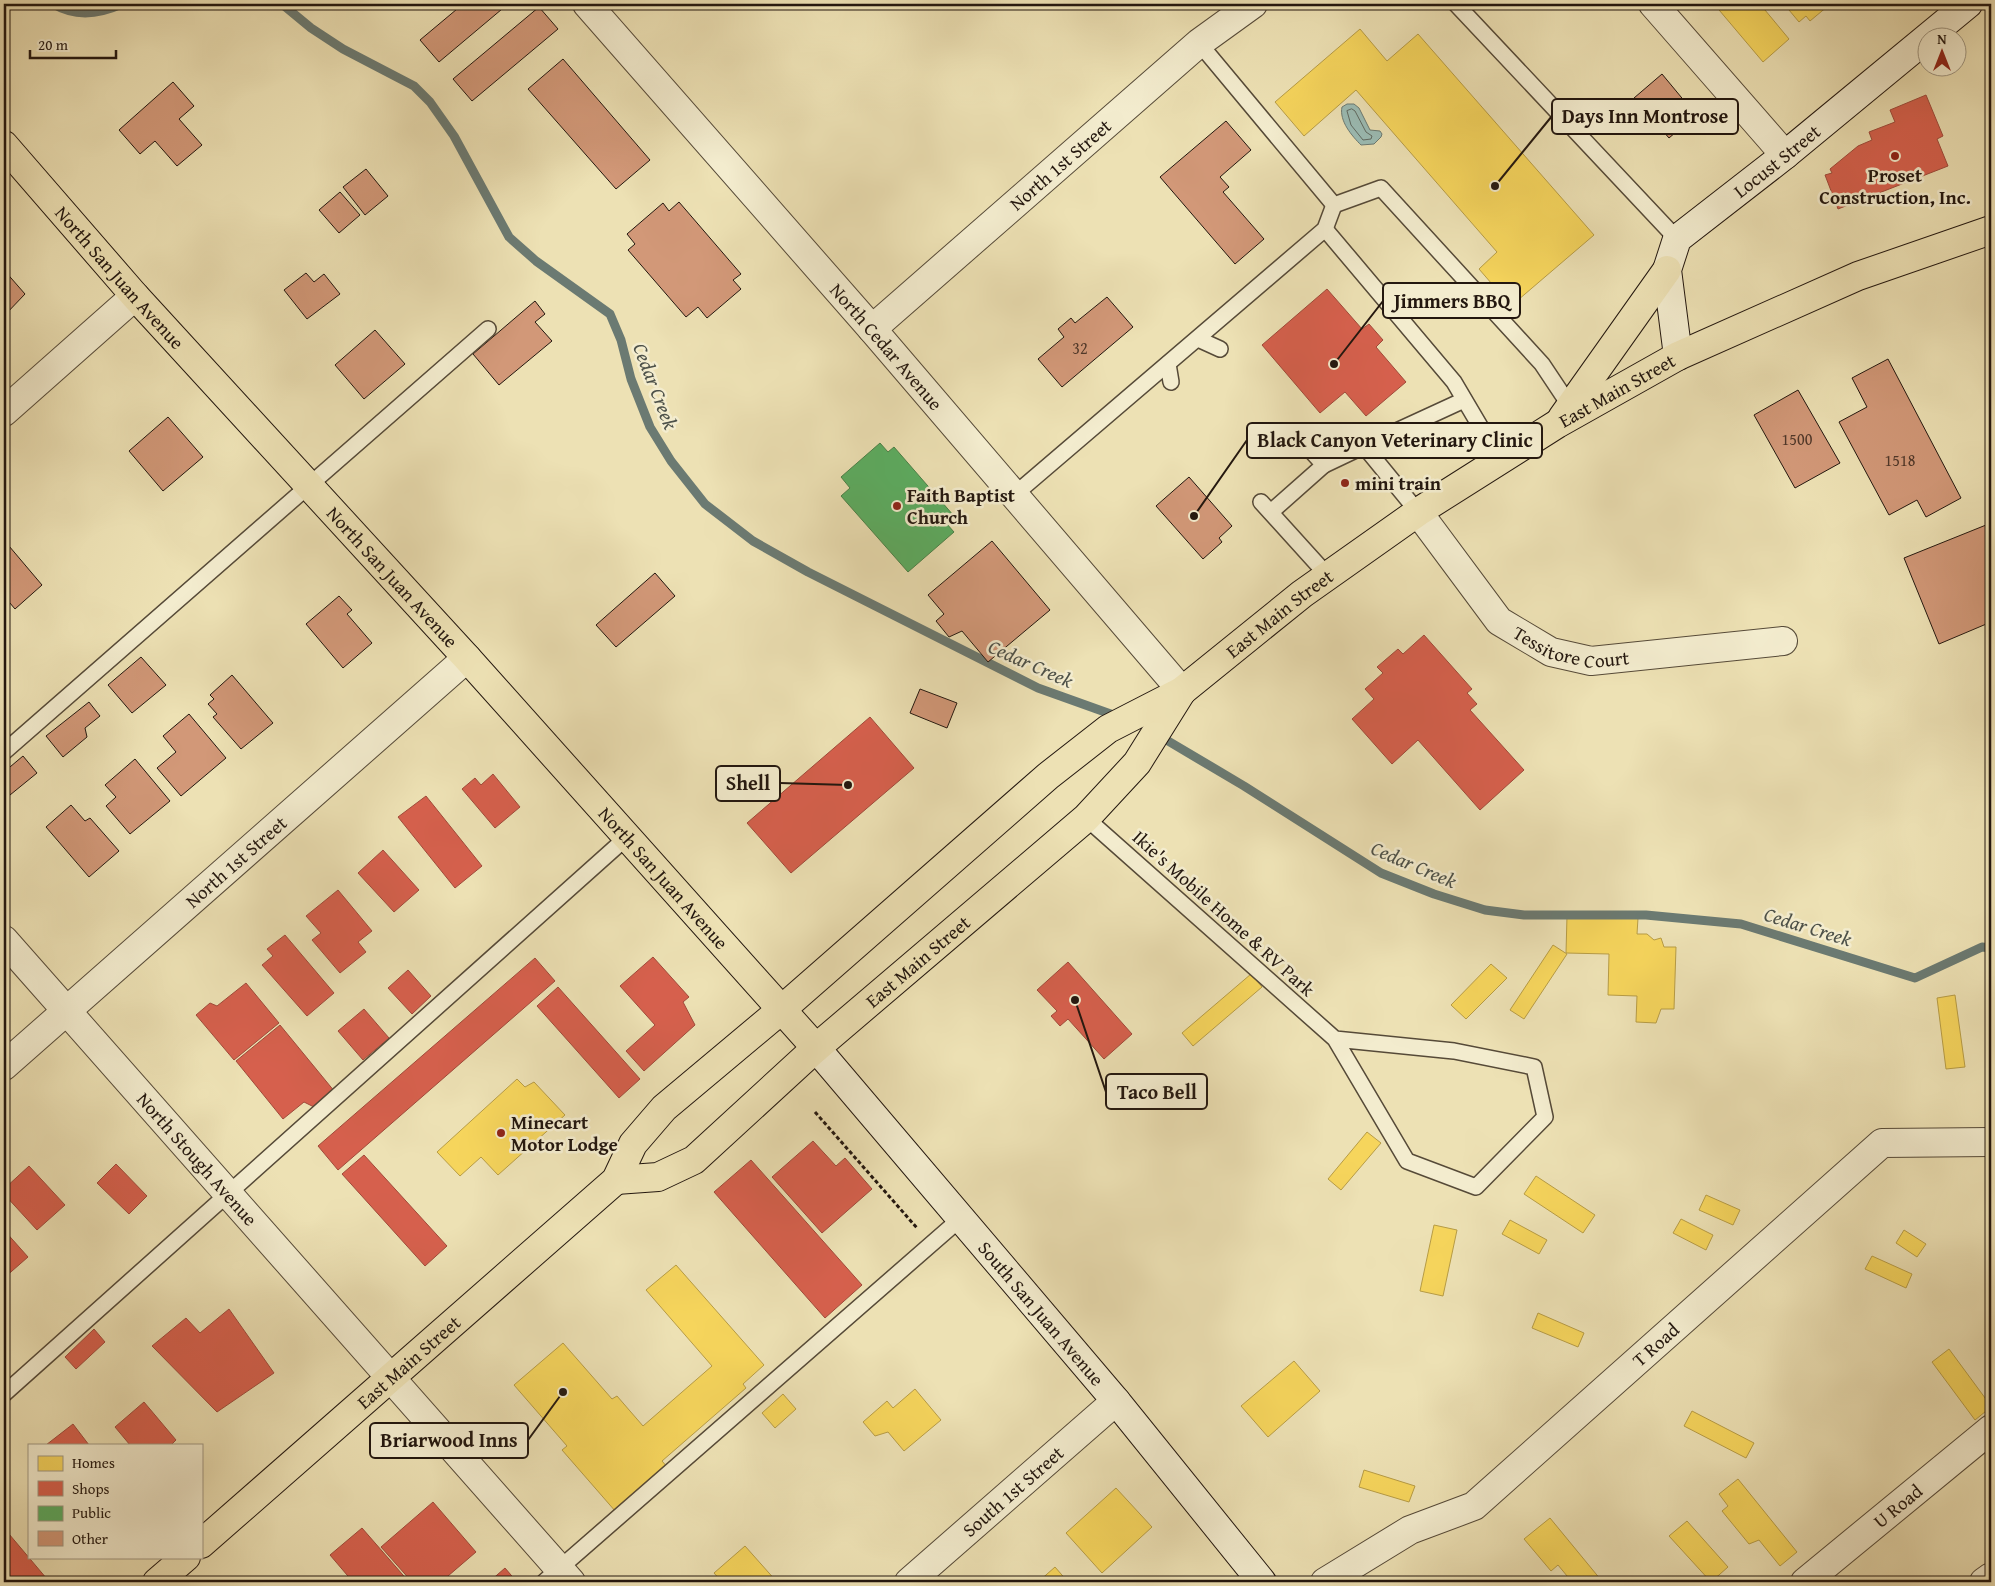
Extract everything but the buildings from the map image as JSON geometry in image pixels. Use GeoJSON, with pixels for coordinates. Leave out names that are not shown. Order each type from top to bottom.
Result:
{"type":"FeatureCollection","features":[{"type":"Feature","properties":{"kind":"main road","name":"North San Juan Avenue"},"geometry":{"type":"LineString","coordinates":[[4,145],[135,296],[467,658],[626,838],[816,1048]]}},
{"type":"Feature","properties":{"kind":"main road","name":"East Main Street"},"geometry":{"type":"LineString","coordinates":[[202,1543],[616,1180],[633,1144],[664,1108],[781,1010],[1048,776],[1108,729],[1182,691],[1302,594],[1418,512],[1500,460],[1564,415],[1678,356],[1858,276],[1991,230]]}},
{"type":"Feature","properties":{"kind":"main road"},"geometry":{"type":"LineString","coordinates":[[1564,415],[1667,270]]}},
{"type":"Feature","properties":{"kind":"main road","name":"East Main Street"},"geometry":{"type":"LineString","coordinates":[[616,1180],[658,1177],[694,1160],[816,1048],[1086,818],[1137,763],[1182,691]]}},
{"type":"Feature","properties":{"kind":"main road"},"geometry":{"type":"LineString","coordinates":[[157,1582],[185,1558]]}},
{"type":"Feature","properties":{"kind":"street","name":"North Cedar Avenue"},"geometry":{"type":"LineString","coordinates":[[587,4],[872,329],[1182,691]]}},
{"type":"Feature","properties":{"kind":"street","name":"North 1st Street"},"geometry":{"type":"LineString","coordinates":[[872,329],[1200,43],[1253,4]]}},
{"type":"Feature","properties":{"kind":"street"},"geometry":{"type":"LineString","coordinates":[[1653,4],[1785,155]]}},
{"type":"Feature","properties":{"kind":"street","name":"Locust Street"},"geometry":{"type":"LineString","coordinates":[[1677,239],[1785,155],[1965,5]]}},
{"type":"Feature","properties":{"kind":"street"},"geometry":{"type":"LineString","coordinates":[[1677,239],[1667,270],[1678,356]]}},
{"type":"Feature","properties":{"kind":"street"},"geometry":{"type":"LineString","coordinates":[[4,412],[135,296]]}},
{"type":"Feature","properties":{"kind":"street","name":"Tessitore Court"},"geometry":{"type":"LineString","coordinates":[[1418,512],[1499,622],[1551,652],[1591,661],[1783,641]]}},
{"type":"Feature","properties":{"kind":"street","name":"North 1st Street"},"geometry":{"type":"LineString","coordinates":[[4,1066],[467,658]]}},
{"type":"Feature","properties":{"kind":"street","name":"North Stough Avenue"},"geometry":{"type":"LineString","coordinates":[[4,940],[391,1377],[558,1578]]}},
{"type":"Feature","properties":{"kind":"street","name":"South San Juan Avenue"},"geometry":{"type":"LineString","coordinates":[[816,1048],[1116,1401],[1262,1582]]}},
{"type":"Feature","properties":{"kind":"street","name":"T Road"},"geometry":{"type":"LineString","coordinates":[[1325,1582],[1410,1530],[1474,1506],[1882,1143],[1991,1142]]}},
{"type":"Feature","properties":{"kind":"street","name":"South 1st Street"},"geometry":{"type":"LineString","coordinates":[[909,1582],[1116,1401]]}},
{"type":"Feature","properties":{"kind":"street","name":"U Road"},"geometry":{"type":"LineString","coordinates":[[1805,1582],[1991,1429]]}},
{"type":"Feature","properties":{"kind":"street"},"geometry":{"type":"LineString","coordinates":[[1984,1582],[1991,1576]]}},
{"type":"Feature","properties":{"kind":"lane"},"geometry":{"type":"LineString","coordinates":[[1456,4],[1677,239]]}},
{"type":"Feature","properties":{"kind":"lane"},"geometry":{"type":"LineString","coordinates":[[1200,43],[1334,205]]}},
{"type":"Feature","properties":{"kind":"lane"},"geometry":{"type":"LineString","coordinates":[[1014,496],[1325,229],[1334,205],[1381,188],[1542,364],[1564,415]]}},
{"type":"Feature","properties":{"kind":"lane"},"geometry":{"type":"LineString","coordinates":[[1325,229],[1454,382],[1500,460]]}},
{"type":"Feature","properties":{"kind":"lane"},"geometry":{"type":"LineString","coordinates":[[4,752],[488,329]]}},
{"type":"Feature","properties":{"kind":"lane"},"geometry":{"type":"LineString","coordinates":[[1198,338],[1220,349]]}},
{"type":"Feature","properties":{"kind":"lane"},"geometry":{"type":"LineString","coordinates":[[1168,364],[1171,382]]}},
{"type":"Feature","properties":{"kind":"lane"},"geometry":{"type":"LineString","coordinates":[[1328,576],[1266,507],[1324,465],[1464,400]]}},
{"type":"Feature","properties":{"kind":"lane"},"geometry":{"type":"LineString","coordinates":[[1364,446],[1418,512]]}},
{"type":"Feature","properties":{"kind":"lane"},"geometry":{"type":"LineString","coordinates":[[1313,453],[1324,465]]}},
{"type":"Feature","properties":{"kind":"lane","name":"Ikie's Mobile Home & RV Park"},"geometry":{"type":"LineString","coordinates":[[1086,818],[1334,1039],[1408,1161],[1476,1187],[1545,1117],[1534,1067],[1454,1051],[1334,1039]]}},
{"type":"Feature","properties":{"kind":"lane"},"geometry":{"type":"LineString","coordinates":[[4,1394],[626,838]]}},
{"type":"Feature","properties":{"kind":"lane"},"geometry":{"type":"LineString","coordinates":[[558,1578],[960,1218]]}},
{"type":"Feature","properties":{"kind":"path"},"geometry":{"type":"LineString","coordinates":[[815,1112],[918,1230]]}},
{"type":"Feature","properties":{"kind":"water"},"geometry":{"type":"Polygon","coordinates":[[[1347,104],[1354,104],[1359,108],[1370,130],[1380,131],[1381,137],[1374,144],[1361,145],[1350,133],[1342,118],[1342,107],[1347,104]]]}},
{"type":"Feature","properties":{"kind":"waterway","name":"Cedar Creek"},"geometry":{"type":"LineString","coordinates":[[53,4],[70,11],[88,13],[122,4]]}},
{"type":"Feature","properties":{"kind":"waterway","name":"Cedar Creek"},"geometry":{"type":"LineString","coordinates":[[282,4],[311,28],[343,49],[414,86],[430,102],[454,136],[509,237],[536,261],[610,314],[621,340],[631,379],[650,427],[671,461],[705,504],[753,541],[808,572],[1038,688],[1119,717]]}},
{"type":"Feature","properties":{"kind":"waterway","name":"Cedar Creek"},"geometry":{"type":"LineString","coordinates":[[1158,735],[1244,786],[1381,873],[1434,894],[1485,910],[1524,915],[1646,915],[1741,924],[1915,978],[1982,947],[1991,948]]}},
{"type":"Feature","properties":{"kind":"place","name":"Proset Construction, Inc."},"geometry":{"type":"Point","coordinates":[1895,156]}},
{"type":"Feature","properties":{"kind":"place","name":"Days Inn Montrose"},"geometry":{"type":"Point","coordinates":[1495,186]}},
{"type":"Feature","properties":{"kind":"place","name":"Jimmers BBQ"},"geometry":{"type":"Point","coordinates":[1334,364]}},
{"type":"Feature","properties":{"kind":"place","name":"mini train"},"geometry":{"type":"Point","coordinates":[1345,483]}},
{"type":"Feature","properties":{"kind":"place","name":"Faith Baptist Church"},"geometry":{"type":"Point","coordinates":[897,506]}},
{"type":"Feature","properties":{"kind":"place","name":"Black Canyon Veterinary Clinic"},"geometry":{"type":"Point","coordinates":[1194,516]}},
{"type":"Feature","properties":{"kind":"place","name":"Shell"},"geometry":{"type":"Point","coordinates":[848,785]}},
{"type":"Feature","properties":{"kind":"place","name":"Taco Bell"},"geometry":{"type":"Point","coordinates":[1075,1000]}},
{"type":"Feature","properties":{"kind":"place","name":"Minecart Motor Lodge"},"geometry":{"type":"Point","coordinates":[501,1133]}},
{"type":"Feature","properties":{"kind":"place","name":"Briarwood Inns"},"geometry":{"type":"Point","coordinates":[563,1392]}}]}
